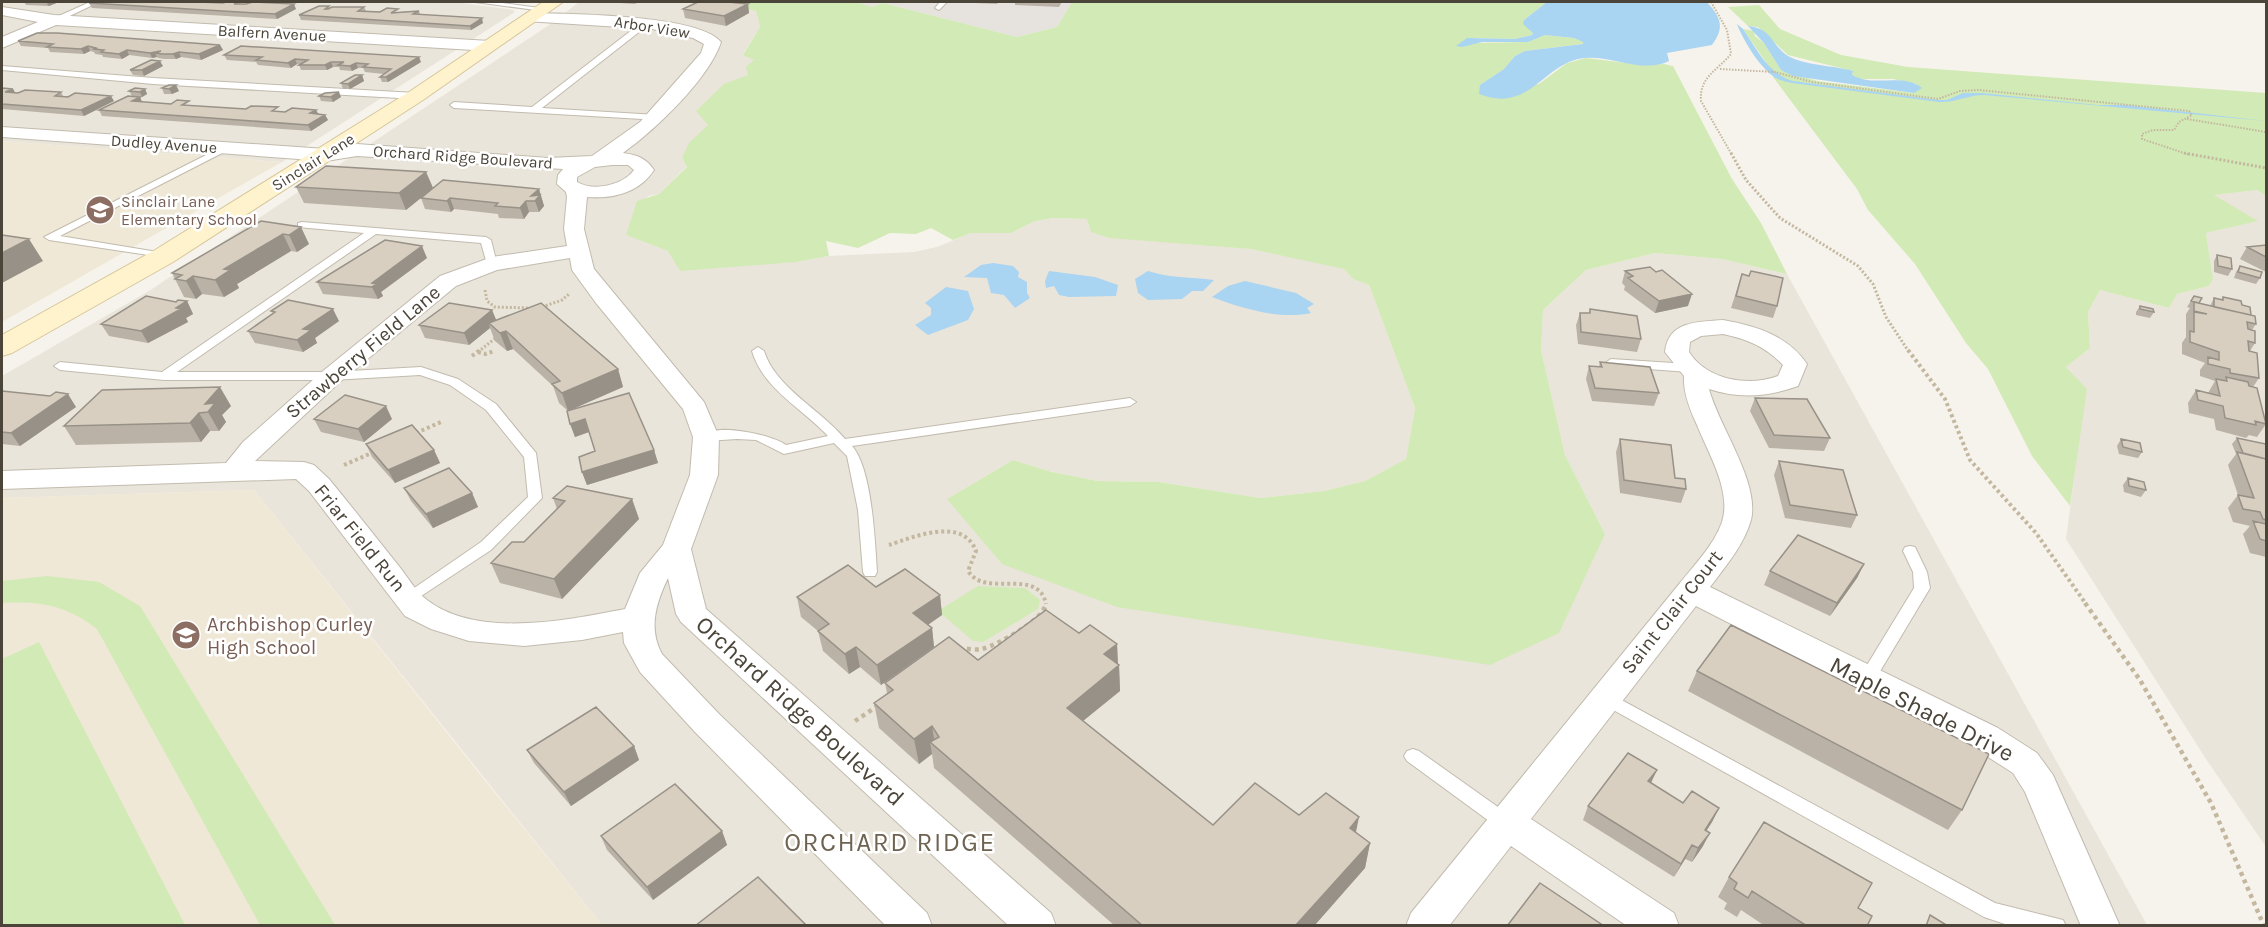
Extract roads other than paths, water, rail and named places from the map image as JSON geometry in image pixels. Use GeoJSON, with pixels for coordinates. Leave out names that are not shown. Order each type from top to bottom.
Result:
{"type":"FeatureCollection","features":[{"type":"Feature","properties":{"kind":"main road","name":"Sinclair Lane"},"geometry":{"type":"LineString","coordinates":[[2,347],[164,256],[326,155],[542,9]]}},
{"type":"Feature","properties":{"kind":"street","name":"Arbor View"},"geometry":{"type":"LineString","coordinates":[[542,9],[686,32],[708,38],[713,42],[709,54],[657,118],[626,144],[596,161]]}},
{"type":"Feature","properties":{"kind":"street","name":"Balfern Avenue"},"geometry":{"type":"LineString","coordinates":[[2,11],[54,20],[490,46]]}},
{"type":"Feature","properties":{"kind":"street"},"geometry":{"type":"LineString","coordinates":[[2,43],[54,20]]}},
{"type":"Feature","properties":{"kind":"street","name":"Arbor View"},"geometry":{"type":"LineString","coordinates":[[642,165],[641,154],[657,118]]}},
{"type":"Feature","properties":{"kind":"street","name":"Dudley Avenue"},"geometry":{"type":"LineString","coordinates":[[2,132],[326,155]]}},
{"type":"Feature","properties":{"kind":"street","name":"Orchard Ridge Boulevard"},"geometry":{"type":"LineString","coordinates":[[326,155],[357,150],[548,164],[625,159],[642,165]]}},
{"type":"Feature","properties":{"kind":"street","name":"Orchard Ridge Boulevard"},"geometry":{"type":"LineString","coordinates":[[326,155],[334,164],[536,176],[595,192],[629,184]]}},
{"type":"Feature","properties":{"kind":"street","name":"Orchard Ridge Boulevard"},"geometry":{"type":"LineString","coordinates":[[596,161],[573,170],[570,185],[577,197],[574,229],[583,270],[695,407],[706,437],[704,475],[676,549],[655,573],[644,597],[638,618],[640,642],[651,663],[707,723],[913,926]]}},
{"type":"Feature","properties":{"kind":"street"},"geometry":{"type":"LineString","coordinates":[[579,250],[595,213],[612,195],[642,175],[644,170],[642,165]]}},
{"type":"Feature","properties":{"kind":"street","name":"Strawberry Field Lane"},"geometry":{"type":"LineString","coordinates":[[234,469],[252,448],[332,376],[448,281],[489,275],[579,250]]}},
{"type":"Feature","properties":{"kind":"street","name":"Saint Clair Court"},"geometry":{"type":"LineString","coordinates":[[1425,926],[1691,591],[1730,536],[1738,513],[1736,487],[1700,401],[1693,370]]}},
{"type":"Feature","properties":{"kind":"street","name":"Friar Field Run"},"geometry":{"type":"LineString","coordinates":[[2,480],[234,469],[304,471],[319,485],[416,608],[433,619],[461,629],[505,635],[555,634],[638,618]]}},
{"type":"Feature","properties":{"kind":"street","name":"Orchard Ridge Boulevard"},"geometry":{"type":"LineString","coordinates":[[676,549],[692,615],[1037,926]]}},
{"type":"Feature","properties":{"kind":"street","name":"Maple Shade Drive"},"geometry":{"type":"LineString","coordinates":[[1691,591],[1986,738],[2025,762],[2040,785],[2101,926]]}},
{"type":"Feature","properties":{"kind":"street"},"geometry":{"type":"LineString","coordinates":[[1508,823],[1660,926]]}},
{"type":"Feature","properties":{"kind":"lane"},"geometry":{"type":"LineString","coordinates":[[54,20],[95,2]]}},
{"type":"Feature","properties":{"kind":"lane"},"geometry":{"type":"LineString","coordinates":[[479,2],[542,9]]}},
{"type":"Feature","properties":{"kind":"lane"},"geometry":{"type":"LineString","coordinates":[[534,110],[644,25]]}},
{"type":"Feature","properties":{"kind":"lane"},"geometry":{"type":"LineString","coordinates":[[2,68],[153,81],[416,96]]}},
{"type":"Feature","properties":{"kind":"lane"},"geometry":{"type":"LineString","coordinates":[[454,105],[657,118]]}},
{"type":"Feature","properties":{"kind":"lane"},"geometry":{"type":"LineString","coordinates":[[164,256],[49,237],[225,149]]}},
{"type":"Feature","properties":{"kind":"lane"},"geometry":{"type":"LineString","coordinates":[[302,225],[486,240],[489,275]]}},
{"type":"Feature","properties":{"kind":"lane"},"geometry":{"type":"LineString","coordinates":[[164,376],[374,231]]}},
{"type":"Feature","properties":{"kind":"lane"},"geometry":{"type":"LineString","coordinates":[[758,351],[761,361],[772,378],[853,455],[865,510],[870,572]]}},
{"type":"Feature","properties":{"kind":"lane"},"geometry":{"type":"LineString","coordinates":[[1611,363],[1693,370]]}},
{"type":"Feature","properties":{"kind":"lane"},"geometry":{"type":"LineString","coordinates":[[60,366],[164,376],[332,376],[421,371],[454,382],[491,407],[531,456],[535,498],[486,546],[409,599]]}},
{"type":"Feature","properties":{"kind":"lane"},"geometry":{"type":"LineString","coordinates":[[706,437],[747,435],[762,437],[776,442],[784,450],[1130,402]]}},
{"type":"Feature","properties":{"kind":"lane"},"geometry":{"type":"LineString","coordinates":[[1867,679],[1922,588],[1920,572],[1910,551]]}},
{"type":"Feature","properties":{"kind":"lane"},"geometry":{"type":"LineString","coordinates":[[1605,697],[1991,911],[2034,923],[2056,926]]}},
{"type":"Feature","properties":{"kind":"lane"},"geometry":{"type":"LineString","coordinates":[[1413,756],[1508,823]]}},
{"type":"Feature","properties":{"kind":"water"},"geometry":{"type":"Polygon","coordinates":[[[1547,2],[1707,2],[1716,13],[1720,28],[1712,45],[1667,53],[1669,61],[1658,65],[1636,65],[1601,58],[1578,59],[1565,64],[1522,94],[1510,98],[1496,98],[1479,94],[1480,85],[1504,69],[1515,56],[1525,51],[1583,44],[1574,38],[1545,35],[1528,42],[1482,42],[1462,47],[1456,46],[1467,38],[1515,39],[1532,35],[1533,33],[1523,24],[1524,20],[1547,2]]]}},
{"type":"Feature","properties":{"kind":"water"},"geometry":{"type":"Polygon","coordinates":[[[1737,24],[1770,67],[1784,78],[1793,81],[1938,100],[1947,100],[1963,93],[1982,93],[2098,105],[2125,105],[2266,121],[1984,95],[1939,102],[1792,83],[1778,79],[1766,70],[1748,47],[1737,24]]]}},
{"type":"Feature","properties":{"kind":"water"},"geometry":{"type":"Polygon","coordinates":[[[1748,26],[1756,27],[1767,33],[1782,52],[1794,59],[1853,71],[1852,75],[1860,79],[1906,81],[1922,88],[1914,93],[1793,76],[1781,70],[1764,43],[1748,26]]]}},
{"type":"Feature","properties":{"kind":"water"},"geometry":{"type":"Polygon","coordinates":[[[993,263],[1013,266],[1019,272],[1018,277],[1027,282],[1027,293],[1030,298],[1015,308],[1004,295],[991,293],[987,278],[964,277],[981,265],[993,263]]]}},
{"type":"Feature","properties":{"kind":"water"},"geometry":{"type":"Polygon","coordinates":[[[1049,271],[1095,277],[1118,285],[1116,296],[1069,297],[1059,295],[1054,286],[1046,288],[1045,281],[1049,271]]]}},
{"type":"Feature","properties":{"kind":"water"},"geometry":{"type":"Polygon","coordinates":[[[1148,271],[1214,280],[1203,291],[1192,291],[1182,299],[1148,300],[1138,293],[1135,279],[1148,271]]]}},
{"type":"Feature","properties":{"kind":"water"},"geometry":{"type":"Polygon","coordinates":[[[1245,281],[1296,293],[1314,304],[1307,308],[1311,313],[1274,314],[1248,309],[1212,297],[1228,286],[1245,281]]]}},
{"type":"Feature","properties":{"kind":"water"},"geometry":{"type":"Polygon","coordinates":[[[946,287],[968,291],[974,309],[968,320],[928,335],[915,325],[931,315],[931,308],[925,303],[946,287]]]}},
{"type":"Feature","properties":{"kind":"place","name":"Sinclair Lane Elementary School"},"geometry":{"type":"Point","coordinates":[100,210]}},
{"type":"Feature","properties":{"kind":"place","name":"Archbishop Curley High School"},"geometry":{"type":"Point","coordinates":[186,635]}},
{"type":"Feature","properties":{"kind":"district","name":"ORCHARD RIDGE"},"geometry":{"type":"Point","coordinates":[890,842]}}]}
